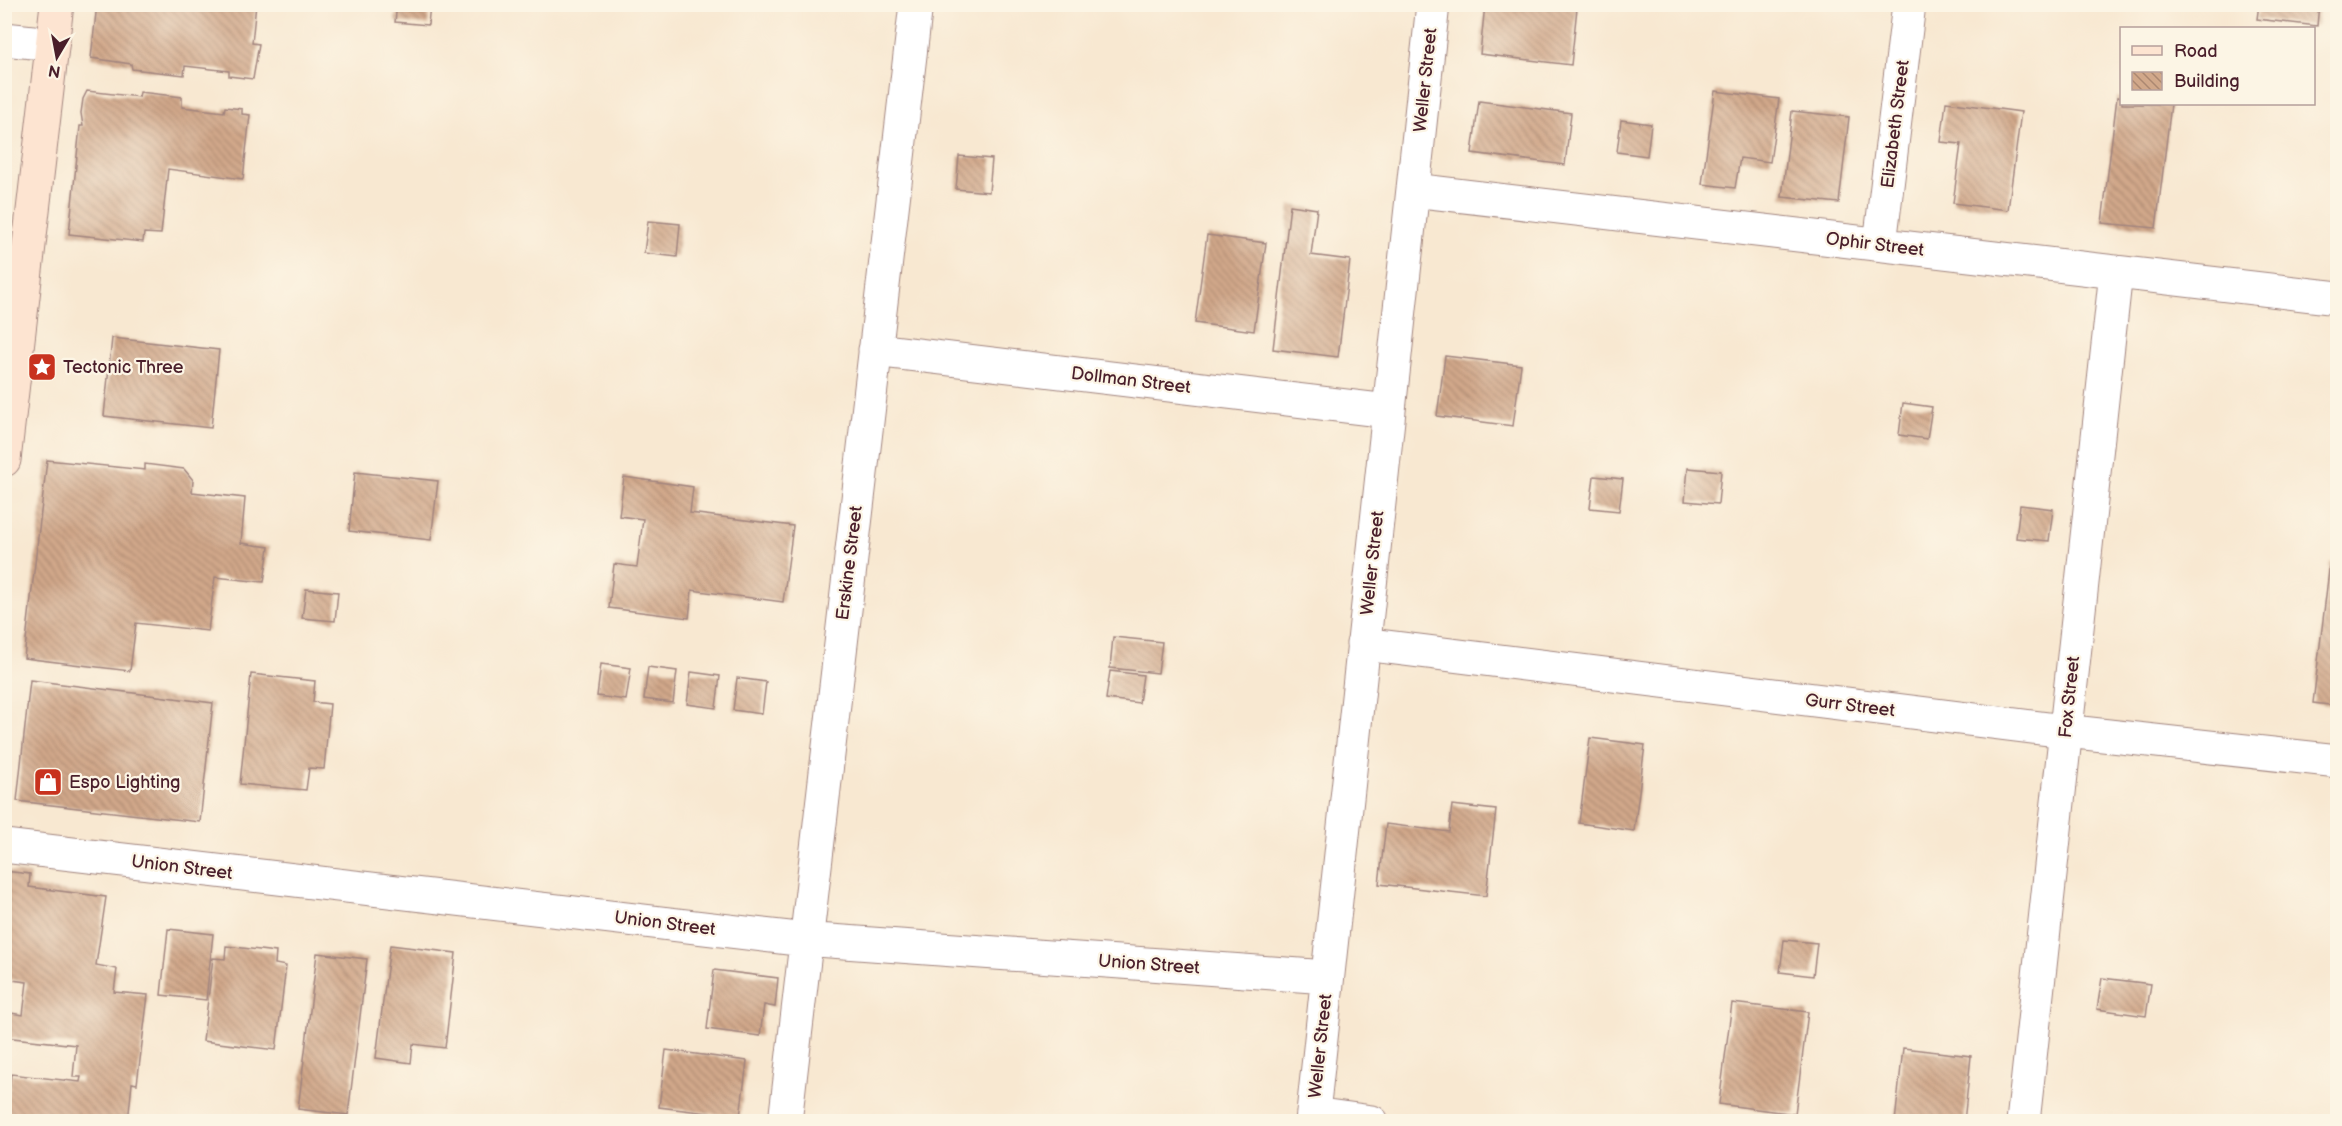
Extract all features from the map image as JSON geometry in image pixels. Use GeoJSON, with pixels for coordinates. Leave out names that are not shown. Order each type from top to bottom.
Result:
{"type":"FeatureCollection","features":[{"type":"Feature","properties":{"kind":"main road"},"geometry":{"type":"LineString","coordinates":[[4,460],[57,4]]}},
{"type":"Feature","properties":{"kind":"street","name":"Erskine Street"},"geometry":{"type":"LineString","coordinates":[[785,1122],[916,4]]}},
{"type":"Feature","properties":{"kind":"street","name":"Weller Street"},"geometry":{"type":"LineString","coordinates":[[1312,1118],[1433,4]]}},
{"type":"Feature","properties":{"kind":"street","name":"Elizabeth Street"},"geometry":{"type":"LineString","coordinates":[[1880,244],[1909,4]]}},
{"type":"Feature","properties":{"kind":"street"},"geometry":{"type":"LineString","coordinates":[[4,39],[52,44]]}},
{"type":"Feature","properties":{"kind":"street","name":"Ophir Street"},"geometry":{"type":"LineString","coordinates":[[1413,190],[2337,298]]}},
{"type":"Feature","properties":{"kind":"street","name":"Fox Street"},"geometry":{"type":"LineString","coordinates":[[2023,1122],[2116,272]]}},
{"type":"Feature","properties":{"kind":"street","name":"Dollman Street"},"geometry":{"type":"LineString","coordinates":[[875,350],[1388,411]]}},
{"type":"Feature","properties":{"kind":"street","name":"Gurr Street"},"geometry":{"type":"LineString","coordinates":[[1363,644],[2066,731],[2337,761]]}},
{"type":"Feature","properties":{"kind":"street","name":"Union Street"},"geometry":{"type":"LineString","coordinates":[[4,846],[805,939],[1327,976]]}},
{"type":"Feature","properties":{"kind":"street"},"geometry":{"type":"LineString","coordinates":[[1312,1118],[1372,1122]]}},
{"type":"Feature","properties":{"kind":"building"},"geometry":{"type":"Polygon","coordinates":[[[97,4],[256,4],[252,43],[259,44],[253,79],[229,76],[229,71],[185,66],[184,75],[132,69],[131,64],[91,58],[97,4]]]}},
{"type":"Feature","properties":{"kind":"building"},"geometry":{"type":"Polygon","coordinates":[[[397,4],[430,4],[428,25],[395,22],[397,4]]]}},
{"type":"Feature","properties":{"kind":"building"},"geometry":{"type":"Polygon","coordinates":[[[1485,4],[1552,4],[1577,8],[1571,65],[1480,54],[1485,4]]]}},
{"type":"Feature","properties":{"kind":"building"},"geometry":{"type":"Polygon","coordinates":[[[2259,4],[2319,4],[2317,26],[2257,19],[2259,4]]]}},
{"type":"Feature","properties":{"kind":"building"},"geometry":{"type":"Polygon","coordinates":[[[87,91],[139,97],[140,92],[182,97],[182,107],[224,112],[225,107],[242,109],[242,114],[250,115],[243,179],[168,169],[161,234],[144,233],[143,242],[69,234],[80,126],[83,126],[81,113],[87,91]]]}},
{"type":"Feature","properties":{"kind":"building"},"geometry":{"type":"Polygon","coordinates":[[[1715,91],[1779,99],[1770,162],[1740,158],[1735,188],[1702,184],[1715,91]]]}},
{"type":"Feature","properties":{"kind":"building"},"geometry":{"type":"Polygon","coordinates":[[[2117,97],[2120,98],[2120,105],[2171,105],[2156,228],[2102,223],[2117,97]]]}},
{"type":"Feature","properties":{"kind":"building"},"geometry":{"type":"Polygon","coordinates":[[[1479,101],[1571,113],[1565,165],[1472,153],[1479,101]]]}},
{"type":"Feature","properties":{"kind":"building"},"geometry":{"type":"Polygon","coordinates":[[[1946,102],[2021,112],[2008,210],[1953,203],[1961,144],[1941,142],[1946,102]]]}},
{"type":"Feature","properties":{"kind":"building"},"geometry":{"type":"Polygon","coordinates":[[[1792,111],[1849,117],[1839,203],[1782,197],[1792,111]]]}},
{"type":"Feature","properties":{"kind":"building"},"geometry":{"type":"Polygon","coordinates":[[[1621,120],[1651,124],[1647,156],[1617,152],[1621,120]]]}},
{"type":"Feature","properties":{"kind":"building"},"geometry":{"type":"Polygon","coordinates":[[[959,156],[992,159],[989,192],[956,189],[959,156]]]}},
{"type":"Feature","properties":{"kind":"building"},"geometry":{"type":"Polygon","coordinates":[[[1290,205],[1317,209],[1311,255],[1350,260],[1338,357],[1273,349],[1290,205]]]}},
{"type":"Feature","properties":{"kind":"building"},"geometry":{"type":"Polygon","coordinates":[[[648,221],[680,224],[677,257],[644,253],[648,221]]]}},
{"type":"Feature","properties":{"kind":"building"},"geometry":{"type":"Polygon","coordinates":[[[1207,235],[1266,243],[1254,331],[1195,323],[1207,235]]]}},
{"type":"Feature","properties":{"kind":"building"},"geometry":{"type":"Polygon","coordinates":[[[112,338],[219,350],[211,428],[104,416],[112,338]]]}},
{"type":"Feature","properties":{"kind":"building"},"geometry":{"type":"Polygon","coordinates":[[[1445,356],[1521,365],[1513,426],[1437,416],[1445,356]]]}},
{"type":"Feature","properties":{"kind":"building"},"geometry":{"type":"Polygon","coordinates":[[[1903,403],[1932,407],[1927,439],[1899,435],[1903,403]]]}},
{"type":"Feature","properties":{"kind":"building"},"geometry":{"type":"Polygon","coordinates":[[[47,460],[145,470],[145,464],[184,469],[193,480],[192,492],[245,498],[241,543],[269,547],[264,582],[215,577],[208,631],[136,623],[130,671],[24,658],[47,460]]]}},
{"type":"Feature","properties":{"kind":"building"},"geometry":{"type":"Polygon","coordinates":[[[1688,468],[1721,471],[1718,504],[1685,501],[1688,468]]]}},
{"type":"Feature","properties":{"kind":"building"},"geometry":{"type":"Polygon","coordinates":[[[355,472],[438,481],[431,540],[349,531],[355,472]]]}},
{"type":"Feature","properties":{"kind":"building"},"geometry":{"type":"Polygon","coordinates":[[[1594,476],[1623,479],[1619,511],[1590,508],[1594,476]]]}},
{"type":"Feature","properties":{"kind":"building"},"geometry":{"type":"Polygon","coordinates":[[[624,477],[693,487],[690,513],[793,526],[783,602],[692,590],[689,618],[609,608],[614,564],[637,567],[643,519],[619,516],[624,477]]]}},
{"type":"Feature","properties":{"kind":"building"},"geometry":{"type":"Polygon","coordinates":[[[2020,505],[2053,509],[2049,541],[2016,538],[2020,505]]]}},
{"type":"Feature","properties":{"kind":"building"},"geometry":{"type":"Polygon","coordinates":[[[2330,562],[2338,563],[2338,706],[2313,703],[2330,562]]]}},
{"type":"Feature","properties":{"kind":"building"},"geometry":{"type":"Polygon","coordinates":[[[306,589],[338,592],[335,621],[302,618],[306,589]]]}},
{"type":"Feature","properties":{"kind":"building"},"geometry":{"type":"Polygon","coordinates":[[[1113,637],[1162,642],[1158,673],[1110,668],[1113,637]]]}},
{"type":"Feature","properties":{"kind":"building"},"geometry":{"type":"Polygon","coordinates":[[[601,664],[631,668],[626,700],[597,696],[601,664]]]}},
{"type":"Feature","properties":{"kind":"building"},"geometry":{"type":"Polygon","coordinates":[[[648,667],[677,671],[673,703],[644,699],[648,667]]]}},
{"type":"Feature","properties":{"kind":"building"},"geometry":{"type":"Polygon","coordinates":[[[1110,671],[1143,675],[1139,703],[1106,699],[1110,671]]]}},
{"type":"Feature","properties":{"kind":"building"},"geometry":{"type":"Polygon","coordinates":[[[691,672],[720,676],[716,708],[687,704],[691,672]]]}},
{"type":"Feature","properties":{"kind":"building"},"geometry":{"type":"Polygon","coordinates":[[[251,674],[315,681],[313,702],[330,704],[324,769],[309,768],[306,790],[240,784],[251,674]]]}},
{"type":"Feature","properties":{"kind":"building"},"geometry":{"type":"Polygon","coordinates":[[[737,678],[766,682],[762,714],[733,710],[737,678]]]}},
{"type":"Feature","properties":{"kind":"building"},"geometry":{"type":"Polygon","coordinates":[[[30,680],[213,703],[200,822],[17,801],[30,680]]]}},
{"type":"Feature","properties":{"kind":"building"},"geometry":{"type":"Polygon","coordinates":[[[1590,738],[1645,745],[1634,831],[1579,823],[1590,738]]]}},
{"type":"Feature","properties":{"kind":"building"},"geometry":{"type":"Polygon","coordinates":[[[1452,805],[1496,810],[1486,896],[1379,884],[1386,824],[1449,832],[1452,805]]]}},
{"type":"Feature","properties":{"kind":"building"},"geometry":{"type":"Polygon","coordinates":[[[4,871],[30,874],[29,887],[106,897],[96,965],[117,969],[114,992],[148,995],[137,1084],[132,1083],[128,1122],[5,1122],[11,1074],[80,1082],[81,1077],[73,1077],[76,1045],[4,1037],[4,1012],[23,1015],[27,982],[4,979],[4,871]]]}},
{"type":"Feature","properties":{"kind":"building"},"geometry":{"type":"Polygon","coordinates":[[[168,929],[213,934],[206,1000],[161,995],[168,929]]]}},
{"type":"Feature","properties":{"kind":"building"},"geometry":{"type":"Polygon","coordinates":[[[1784,940],[1817,943],[1813,976],[1780,972],[1784,940]]]}},
{"type":"Feature","properties":{"kind":"building"},"geometry":{"type":"Polygon","coordinates":[[[390,945],[456,953],[445,1048],[413,1044],[411,1063],[376,1058],[390,945]]]}},
{"type":"Feature","properties":{"kind":"building"},"geometry":{"type":"Polygon","coordinates":[[[226,946],[276,952],[275,964],[286,966],[276,1050],[203,1041],[213,958],[225,959],[226,946]]]}},
{"type":"Feature","properties":{"kind":"building"},"geometry":{"type":"Polygon","coordinates":[[[317,953],[367,959],[348,1115],[298,1109],[317,953]]]}},
{"type":"Feature","properties":{"kind":"building"},"geometry":{"type":"Polygon","coordinates":[[[714,970],[778,978],[775,1007],[764,1005],[760,1036],[707,1029],[714,970]]]}},
{"type":"Feature","properties":{"kind":"building"},"geometry":{"type":"Polygon","coordinates":[[[2102,978],[2151,984],[2146,1016],[2097,1009],[2102,978]]]}},
{"type":"Feature","properties":{"kind":"building"},"geometry":{"type":"Polygon","coordinates":[[[1732,1003],[1808,1012],[1795,1114],[1719,1104],[1732,1003]]]}},
{"type":"Feature","properties":{"kind":"building"},"geometry":{"type":"Polygon","coordinates":[[[1903,1048],[1971,1056],[1964,1122],[1895,1122],[1903,1048]]]}},
{"type":"Feature","properties":{"kind":"building"},"geometry":{"type":"Polygon","coordinates":[[[666,1050],[747,1061],[740,1117],[659,1107],[666,1050]]]}},
{"type":"Feature","properties":{"kind":"place","name":"Tectonic Three"},"geometry":{"type":"Point","coordinates":[42,367]}},
{"type":"Feature","properties":{"kind":"place","name":"Espo Lighting"},"geometry":{"type":"Point","coordinates":[48,782]}}]}
